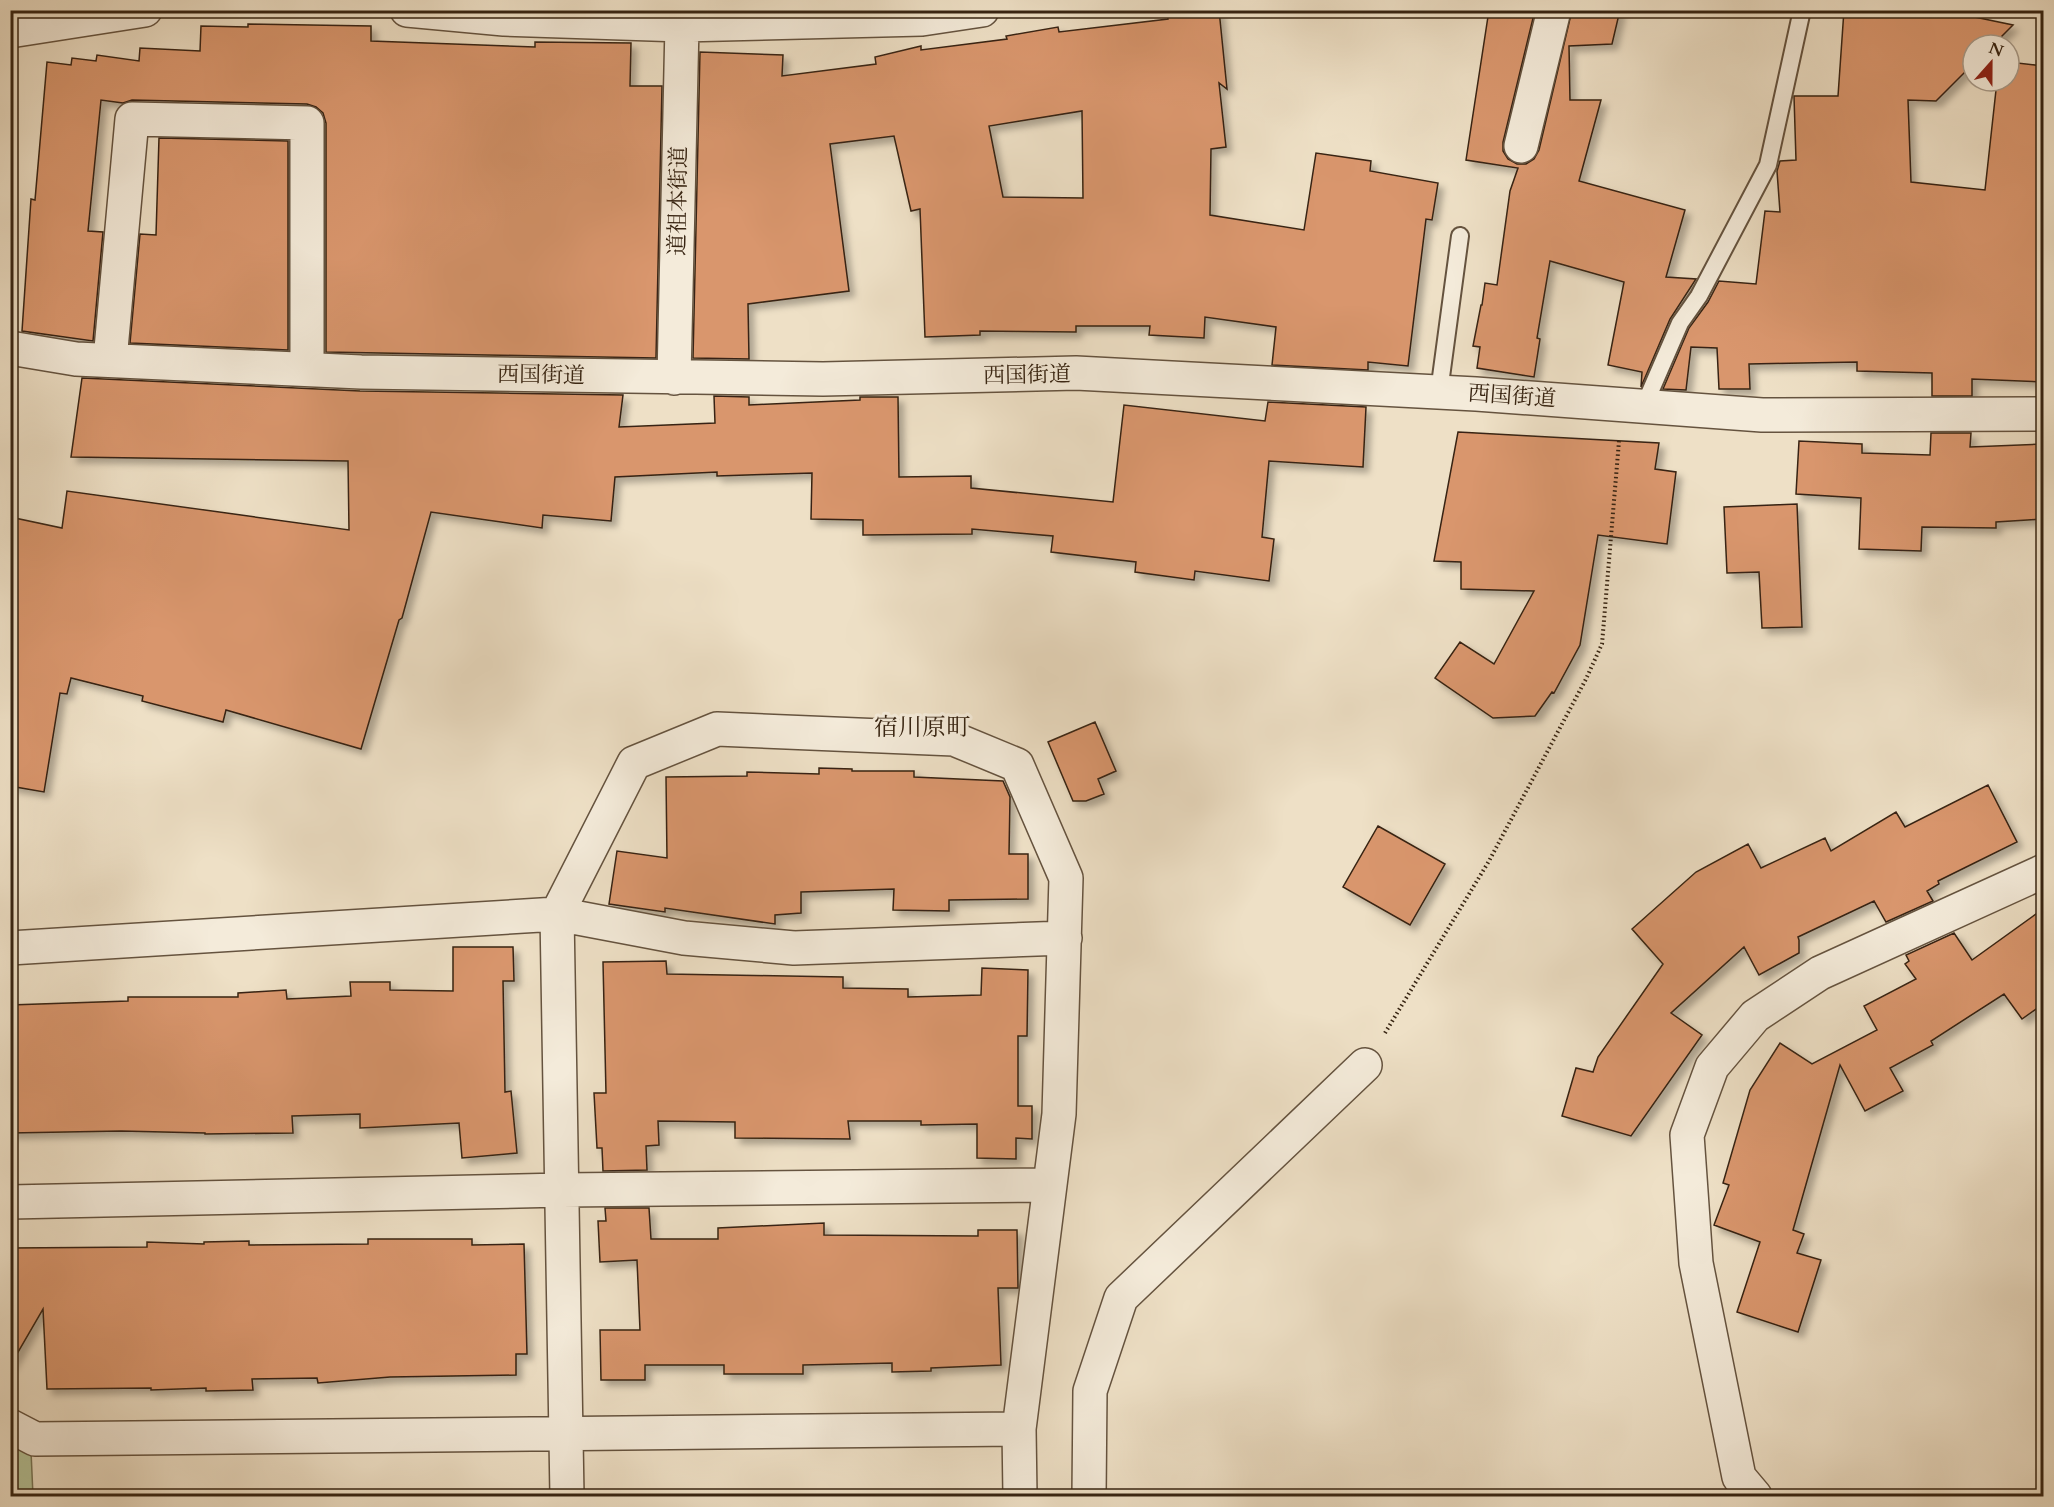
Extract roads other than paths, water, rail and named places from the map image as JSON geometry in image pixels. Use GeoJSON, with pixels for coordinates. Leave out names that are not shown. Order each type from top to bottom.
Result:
{"type":"FeatureCollection","features":[{"type":"Feature","properties":{"kind":"street"},"geometry":{"type":"LineString","coordinates":[[10,31],[145,10]]}},
{"type":"Feature","properties":{"kind":"street"},"geometry":{"type":"LineString","coordinates":[[407,10],[504,19],[922,19],[982,10]]}},
{"type":"Feature","properties":{"kind":"street"},"geometry":{"type":"LineString","coordinates":[[1521,146],[1554,10]]}},
{"type":"Feature","properties":{"kind":"street","name":"道祖本街道"},"geometry":{"type":"LineString","coordinates":[[674,378],[683,18]]}},
{"type":"Feature","properties":{"kind":"street"},"geometry":{"type":"LineString","coordinates":[[110,360],[132,119],[307,123],[307,369]]}},
{"type":"Feature","properties":{"kind":"street","name":"西国街道"},"geometry":{"type":"LineString","coordinates":[[10,348],[76,359],[307,369],[674,378],[823,379],[1076,373],[1439,392],[1762,415],[2043,414]]}},
{"type":"Feature","properties":{"kind":"street"},"geometry":{"type":"LineString","coordinates":[[567,1497],[557,914],[634,764],[717,729],[954,739],[1017,765],[1066,878],[1059,1114],[1019,1429],[1020,1497]]}},
{"type":"Feature","properties":{"kind":"street"},"geometry":{"type":"LineString","coordinates":[[1739,1490],[1696,1263],[1687,1135],[1712,1067],[1755,1016],[1820,973],[2043,871]]}},
{"type":"Feature","properties":{"kind":"street"},"geometry":{"type":"LineString","coordinates":[[10,948],[557,914],[684,938],[794,948],[1065,938]]}},
{"type":"Feature","properties":{"kind":"street"},"geometry":{"type":"LineString","coordinates":[[1089,1497],[1090,1391],[1121,1298],[1365,1065]]}},
{"type":"Feature","properties":{"kind":"street"},"geometry":{"type":"LineString","coordinates":[[10,1202],[562,1190],[1050,1185]]}},
{"type":"Feature","properties":{"kind":"street"},"geometry":{"type":"LineString","coordinates":[[10,1426],[35,1439],[1019,1429]]}},
{"type":"Feature","properties":{"kind":"lane"},"geometry":{"type":"LineString","coordinates":[[1633,405],[1680,323],[1699,296],[1768,165],[1802,10]]}},
{"type":"Feature","properties":{"kind":"lane"},"geometry":{"type":"LineString","coordinates":[[1439,392],[1460,236]]}},
{"type":"Feature","properties":{"kind":"district","name":"宿川原町"},"geometry":{"type":"Point","coordinates":[922,727]}}]}
